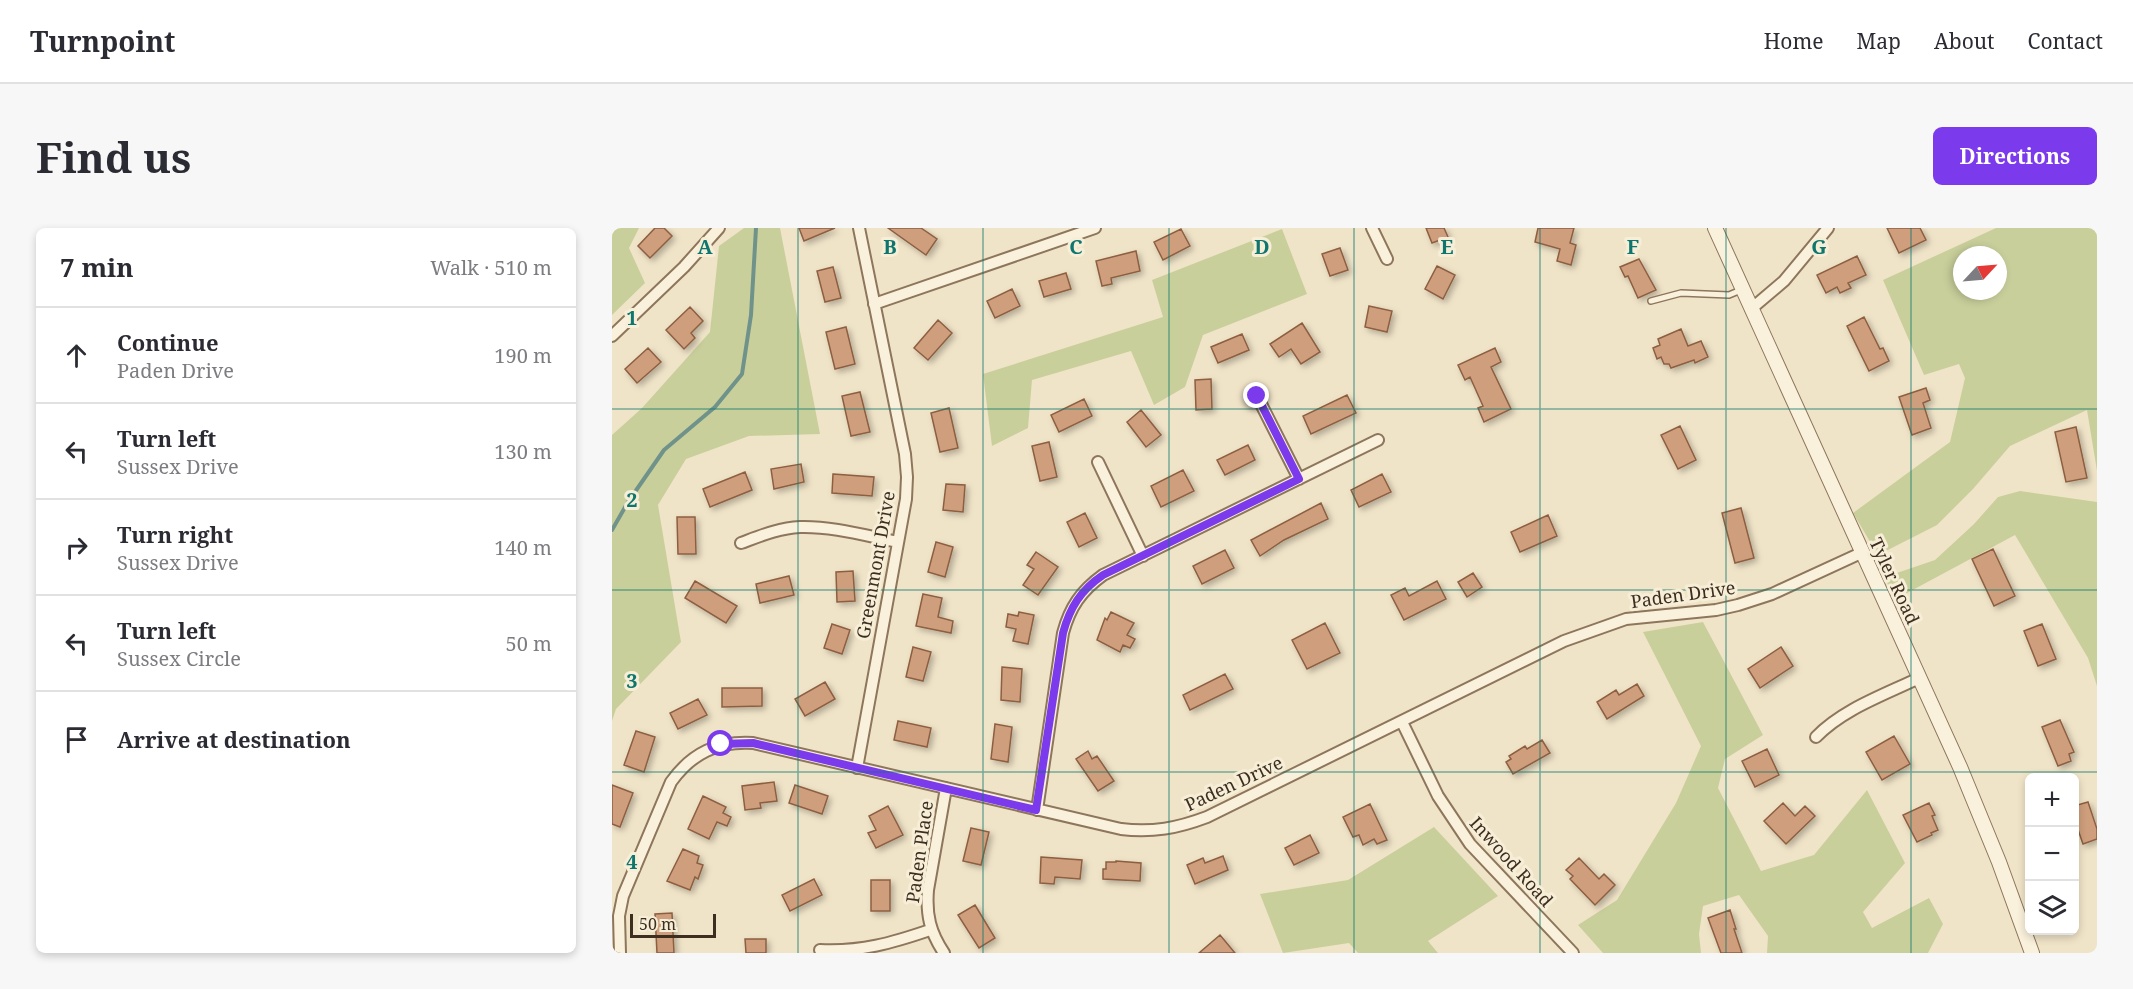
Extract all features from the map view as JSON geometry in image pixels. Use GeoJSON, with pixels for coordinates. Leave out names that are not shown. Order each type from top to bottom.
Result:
{"type":"FeatureCollection","features":[{"type":"Feature","properties":{"kind":"street"},"geometry":{"type":"LineString","coordinates":[[612,336],[684,267],[719,228]]}},
{"type":"Feature","properties":{"kind":"street","name":"Greenmont Drive"},"geometry":{"type":"LineString","coordinates":[[858,768],[908,477],[860,228]]}},
{"type":"Feature","properties":{"kind":"street"},"geometry":{"type":"LineString","coordinates":[[874,304],[1095,228]]}},
{"type":"Feature","properties":{"kind":"street"},"geometry":{"type":"LineString","coordinates":[[1372,228],[1387,259]]}},
{"type":"Feature","properties":{"kind":"street","name":"Tyler Road"},"geometry":{"type":"LineString","coordinates":[[1715,228],[1960,767],[1984,823],[2032,953]]}},
{"type":"Feature","properties":{"kind":"street"},"geometry":{"type":"LineString","coordinates":[[1752,309],[1784,281],[1828,228]]}},
{"type":"Feature","properties":{"kind":"street"},"geometry":{"type":"LineString","coordinates":[[1257,396],[1299,479]]}},
{"type":"Feature","properties":{"kind":"street"},"geometry":{"type":"LineString","coordinates":[[1036,810],[1063,633],[1074,603],[1092,583],[1378,440]]}},
{"type":"Feature","properties":{"kind":"street"},"geometry":{"type":"LineString","coordinates":[[1098,462],[1143,556]]}},
{"type":"Feature","properties":{"kind":"street"},"geometry":{"type":"LineString","coordinates":[[741,543],[774,531],[801,527],[898,542]]}},
{"type":"Feature","properties":{"kind":"street","name":"Paden Drive"},"geometry":{"type":"LineString","coordinates":[[620,953],[619,916],[623,896],[671,782],[679,771],[699,753],[721,744],[753,743],[1135,831],[1165,830],[1207,817],[1564,641],[1626,619],[1716,610],[1738,605],[1772,594],[1861,553]]}},
{"type":"Feature","properties":{"kind":"street"},"geometry":{"type":"LineString","coordinates":[[1816,737],[1827,725],[1840,717],[1919,678]]}},
{"type":"Feature","properties":{"kind":"street","name":"Inwood Road"},"geometry":{"type":"LineString","coordinates":[[1402,722],[1438,796],[1470,844],[1573,953]]}},
{"type":"Feature","properties":{"kind":"street","name":"Paden Place"},"geometry":{"type":"LineString","coordinates":[[944,953],[930,930],[928,890],[946,788]]}},
{"type":"Feature","properties":{"kind":"street"},"geometry":{"type":"LineString","coordinates":[[820,950],[858,950],[930,930]]}},
{"type":"Feature","properties":{"kind":"lane"},"geometry":{"type":"LineString","coordinates":[[1651,301],[1681,293],[1729,295],[1742,289]]}},
{"type":"Feature","properties":{"kind":"green space"},"geometry":{"type":"Polygon","coordinates":[[[612,228],[639,228],[629,248],[645,283],[612,315],[612,228]]]}},
{"type":"Feature","properties":{"kind":"green space"},"geometry":{"type":"Polygon","coordinates":[[[744,228],[780,228],[820,434],[749,436],[686,459],[658,505],[681,642],[616,709],[612,721],[612,435],[642,408],[710,332],[719,246],[744,228]]]}},
{"type":"Feature","properties":{"kind":"green space"},"geometry":{"type":"Polygon","coordinates":[[[1996,228],[2097,228],[2097,471],[2087,410],[2010,446],[1973,489],[1937,525],[1878,555],[1853,513],[1950,442],[1965,378],[1959,364],[1924,375],[1883,280],[1953,248],[1953,300],[2007,300],[2007,246],[1957,246],[1996,228]]]}},
{"type":"Feature","properties":{"kind":"green space"},"geometry":{"type":"Polygon","coordinates":[[[1282,229],[1307,294],[1203,335],[1185,387],[1154,405],[1131,351],[1032,380],[1028,428],[992,446],[983,374],[1163,317],[1152,280],[1282,229]]]}},
{"type":"Feature","properties":{"kind":"green space"},"geometry":{"type":"Polygon","coordinates":[[[2020,491],[2097,502],[2097,686],[2088,658],[2015,535],[1894,600],[1885,577],[1935,560],[1974,524],[1998,497],[2020,491]]]}},
{"type":"Feature","properties":{"kind":"green space"},"geometry":{"type":"Polygon","coordinates":[[[1703,622],[1763,735],[1725,759],[1718,788],[1761,871],[1814,855],[1867,790],[1905,863],[1863,912],[1872,928],[1929,898],[1943,924],[1928,953],[1767,953],[1768,936],[1739,895],[1703,906],[1699,934],[1701,953],[1603,953],[1578,925],[1617,900],[1676,803],[1701,746],[1643,632],[1703,622]]]}},
{"type":"Feature","properties":{"kind":"green space"},"geometry":{"type":"Polygon","coordinates":[[[1434,827],[1498,896],[1428,941],[1438,953],[1358,953],[1349,943],[1283,953],[1260,894],[1348,880],[1434,827]]]}},
{"type":"Feature","properties":{"kind":"building"},"geometry":{"type":"Polygon","coordinates":[[[655,228],[664,228],[672,236],[650,258],[638,246],[655,228]]]}},
{"type":"Feature","properties":{"kind":"building"},"geometry":{"type":"Polygon","coordinates":[[[799,228],[835,228],[804,241],[799,228]]]}},
{"type":"Feature","properties":{"kind":"building"},"geometry":{"type":"Polygon","coordinates":[[[888,228],[921,228],[937,239],[926,255],[888,228]]]}},
{"type":"Feature","properties":{"kind":"building"},"geometry":{"type":"Polygon","coordinates":[[[1426,228],[1444,228],[1448,237],[1432,243],[1426,228]]]}},
{"type":"Feature","properties":{"kind":"building"},"geometry":{"type":"Polygon","coordinates":[[[1538,228],[1574,228],[1570,243],[1576,245],[1571,265],[1557,261],[1560,249],[1535,242],[1538,228]]]}},
{"type":"Feature","properties":{"kind":"building"},"geometry":{"type":"Polygon","coordinates":[[[1887,228],[1920,228],[1926,240],[1899,253],[1887,228]]]}},
{"type":"Feature","properties":{"kind":"building"},"geometry":{"type":"Polygon","coordinates":[[[1181,229],[1190,246],[1163,260],[1154,242],[1181,229]]]}},
{"type":"Feature","properties":{"kind":"building"},"geometry":{"type":"Polygon","coordinates":[[[1340,248],[1348,270],[1330,276],[1322,254],[1340,248]]]}},
{"type":"Feature","properties":{"kind":"building"},"geometry":{"type":"Polygon","coordinates":[[[1136,251],[1140,271],[1111,278],[1112,284],[1102,286],[1096,261],[1136,251]]]}},
{"type":"Feature","properties":{"kind":"building"},"geometry":{"type":"Polygon","coordinates":[[[1857,256],[1866,275],[1848,283],[1851,288],[1840,293],[1837,287],[1826,293],[1817,275],[1857,256]]]}},
{"type":"Feature","properties":{"kind":"building"},"geometry":{"type":"Polygon","coordinates":[[[1639,259],[1656,290],[1638,298],[1628,276],[1625,277],[1620,267],[1639,259]]]}},
{"type":"Feature","properties":{"kind":"building"},"geometry":{"type":"Polygon","coordinates":[[[1437,266],[1455,275],[1443,299],[1425,289],[1437,266]]]}},
{"type":"Feature","properties":{"kind":"building"},"geometry":{"type":"Polygon","coordinates":[[[833,267],[841,298],[825,302],[817,271],[833,267]]]}},
{"type":"Feature","properties":{"kind":"building"},"geometry":{"type":"Polygon","coordinates":[[[1066,273],[1071,289],[1044,297],[1039,281],[1066,273]]]}},
{"type":"Feature","properties":{"kind":"building"},"geometry":{"type":"Polygon","coordinates":[[[1012,289],[1020,306],[995,318],[987,301],[1012,289]]]}},
{"type":"Feature","properties":{"kind":"building"},"geometry":{"type":"Polygon","coordinates":[[[1369,306],[1392,311],[1387,332],[1365,327],[1369,306]]]}},
{"type":"Feature","properties":{"kind":"building"},"geometry":{"type":"Polygon","coordinates":[[[690,307],[703,321],[691,333],[695,338],[684,349],[666,330],[690,307]]]}},
{"type":"Feature","properties":{"kind":"building"},"geometry":{"type":"Polygon","coordinates":[[[1864,317],[1880,349],[1883,348],[1889,361],[1869,371],[1847,326],[1864,317]]]}},
{"type":"Feature","properties":{"kind":"building"},"geometry":{"type":"Polygon","coordinates":[[[938,320],[952,333],[928,360],[914,348],[938,320]]]}},
{"type":"Feature","properties":{"kind":"building"},"geometry":{"type":"Polygon","coordinates":[[[1302,323],[1320,352],[1301,364],[1291,349],[1279,357],[1270,344],[1302,323]]]}},
{"type":"Feature","properties":{"kind":"building"},"geometry":{"type":"Polygon","coordinates":[[[846,327],[855,364],[835,369],[826,332],[846,327]]]}},
{"type":"Feature","properties":{"kind":"building"},"geometry":{"type":"Polygon","coordinates":[[[1681,329],[1688,346],[1701,341],[1708,357],[1695,363],[1694,360],[1671,368],[1669,364],[1664,364],[1661,357],[1657,359],[1653,348],[1660,345],[1658,339],[1681,329]]]}},
{"type":"Feature","properties":{"kind":"building"},"geometry":{"type":"Polygon","coordinates":[[[1242,334],[1249,350],[1218,363],[1211,347],[1242,334]]]}},
{"type":"Feature","properties":{"kind":"building"},"geometry":{"type":"Polygon","coordinates":[[[648,348],[661,362],[637,383],[625,369],[648,348]]]}},
{"type":"Feature","properties":{"kind":"building"},"geometry":{"type":"Polygon","coordinates":[[[1495,348],[1501,362],[1491,367],[1511,409],[1484,422],[1478,408],[1483,406],[1470,377],[1465,380],[1458,365],[1495,348]]]}},
{"type":"Feature","properties":{"kind":"building"},"geometry":{"type":"Polygon","coordinates":[[[1211,379],[1212,409],[1196,410],[1195,380],[1211,379]]]}},
{"type":"Feature","properties":{"kind":"building"},"geometry":{"type":"Polygon","coordinates":[[[1926,388],[1930,400],[1923,403],[1931,428],[1912,435],[1899,397],[1926,388]]]}},
{"type":"Feature","properties":{"kind":"building"},"geometry":{"type":"Polygon","coordinates":[[[860,392],[870,432],[851,436],[842,396],[860,392]]]}},
{"type":"Feature","properties":{"kind":"building"},"geometry":{"type":"Polygon","coordinates":[[[1347,395],[1356,413],[1311,434],[1303,416],[1347,395]]]}},
{"type":"Feature","properties":{"kind":"building"},"geometry":{"type":"Polygon","coordinates":[[[1084,399],[1092,416],[1059,432],[1051,415],[1084,399]]]}},
{"type":"Feature","properties":{"kind":"building"},"geometry":{"type":"Polygon","coordinates":[[[949,408],[958,448],[940,452],[931,413],[949,408]]]}},
{"type":"Feature","properties":{"kind":"building"},"geometry":{"type":"Polygon","coordinates":[[[1141,410],[1161,435],[1146,447],[1127,422],[1141,410]]]}},
{"type":"Feature","properties":{"kind":"building"},"geometry":{"type":"Polygon","coordinates":[[[1680,426],[1696,460],[1678,469],[1661,435],[1680,426]]]}},
{"type":"Feature","properties":{"kind":"building"},"geometry":{"type":"Polygon","coordinates":[[[2076,427],[2087,478],[2066,482],[2055,432],[2076,427]]]}},
{"type":"Feature","properties":{"kind":"building"},"geometry":{"type":"Polygon","coordinates":[[[1049,442],[1057,477],[1040,481],[1032,446],[1049,442]]]}},
{"type":"Feature","properties":{"kind":"building"},"geometry":{"type":"Polygon","coordinates":[[[1248,445],[1255,460],[1225,475],[1217,460],[1248,445]]]}},
{"type":"Feature","properties":{"kind":"building"},"geometry":{"type":"Polygon","coordinates":[[[801,464],[804,482],[774,489],[771,469],[801,464]]]}},
{"type":"Feature","properties":{"kind":"building"},"geometry":{"type":"Polygon","coordinates":[[[1183,470],[1194,491],[1161,507],[1151,486],[1183,470]]]}},
{"type":"Feature","properties":{"kind":"building"},"geometry":{"type":"Polygon","coordinates":[[[745,472],[752,490],[710,507],[703,489],[745,472]]]}},
{"type":"Feature","properties":{"kind":"building"},"geometry":{"type":"Polygon","coordinates":[[[833,474],[874,477],[872,496],[832,493],[833,474]]]}},
{"type":"Feature","properties":{"kind":"building"},"geometry":{"type":"Polygon","coordinates":[[[1382,474],[1391,492],[1359,507],[1351,490],[1382,474]]]}},
{"type":"Feature","properties":{"kind":"building"},"geometry":{"type":"Polygon","coordinates":[[[946,484],[965,485],[963,512],[943,510],[946,484]]]}},
{"type":"Feature","properties":{"kind":"building"},"geometry":{"type":"Polygon","coordinates":[[[1321,503],[1328,519],[1284,540],[1260,556],[1251,540],[1321,503]]]}},
{"type":"Feature","properties":{"kind":"building"},"geometry":{"type":"Polygon","coordinates":[[[1741,508],[1754,558],[1735,563],[1722,513],[1741,508]]]}},
{"type":"Feature","properties":{"kind":"building"},"geometry":{"type":"Polygon","coordinates":[[[1085,513],[1097,538],[1079,547],[1067,522],[1085,513]]]}},
{"type":"Feature","properties":{"kind":"building"},"geometry":{"type":"Polygon","coordinates":[[[1548,515],[1557,536],[1520,552],[1511,532],[1548,515]]]}},
{"type":"Feature","properties":{"kind":"building"},"geometry":{"type":"Polygon","coordinates":[[[677,517],[695,517],[696,554],[678,554],[677,517]]]}},
{"type":"Feature","properties":{"kind":"building"},"geometry":{"type":"Polygon","coordinates":[[[936,542],[953,547],[945,577],[928,572],[936,542]]]}},
{"type":"Feature","properties":{"kind":"building"},"geometry":{"type":"Polygon","coordinates":[[[1993,549],[2015,596],[1994,606],[1972,559],[1993,549]]]}},
{"type":"Feature","properties":{"kind":"building"},"geometry":{"type":"Polygon","coordinates":[[[1225,550],[1234,568],[1202,584],[1193,566],[1225,550]]]}},
{"type":"Feature","properties":{"kind":"building"},"geometry":{"type":"Polygon","coordinates":[[[1036,552],[1058,567],[1038,595],[1023,585],[1034,569],[1027,565],[1036,552]]]}},
{"type":"Feature","properties":{"kind":"building"},"geometry":{"type":"Polygon","coordinates":[[[853,571],[855,601],[837,602],[836,572],[853,571]]]}},
{"type":"Feature","properties":{"kind":"building"},"geometry":{"type":"Polygon","coordinates":[[[1473,573],[1482,587],[1467,597],[1458,582],[1473,573]]]}},
{"type":"Feature","properties":{"kind":"building"},"geometry":{"type":"Polygon","coordinates":[[[789,576],[794,595],[760,603],[756,584],[789,576]]]}},
{"type":"Feature","properties":{"kind":"building"},"geometry":{"type":"Polygon","coordinates":[[[695,581],[737,606],[726,623],[685,598],[695,581]]]}},
{"type":"Feature","properties":{"kind":"building"},"geometry":{"type":"Polygon","coordinates":[[[1437,581],[1446,599],[1404,620],[1391,595],[1405,588],[1409,596],[1437,581]]]}},
{"type":"Feature","properties":{"kind":"building"},"geometry":{"type":"Polygon","coordinates":[[[923,594],[942,598],[938,617],[953,621],[951,633],[916,626],[923,594]]]}},
{"type":"Feature","properties":{"kind":"building"},"geometry":{"type":"Polygon","coordinates":[[[1019,612],[1034,615],[1028,644],[1013,641],[1016,629],[1006,627],[1008,614],[1018,616],[1019,612]]]}},
{"type":"Feature","properties":{"kind":"building"},"geometry":{"type":"Polygon","coordinates":[[[1111,612],[1134,623],[1127,635],[1135,639],[1130,648],[1123,645],[1120,652],[1097,640],[1105,618],[1107,620],[1111,612]]]}},
{"type":"Feature","properties":{"kind":"building"},"geometry":{"type":"Polygon","coordinates":[[[1325,623],[1340,653],[1307,669],[1292,640],[1325,623]]]}},
{"type":"Feature","properties":{"kind":"building"},"geometry":{"type":"Polygon","coordinates":[[[832,624],[850,630],[842,654],[824,648],[832,624]]]}},
{"type":"Feature","properties":{"kind":"building"},"geometry":{"type":"Polygon","coordinates":[[[2042,624],[2056,659],[2038,666],[2024,631],[2042,624]]]}},
{"type":"Feature","properties":{"kind":"building"},"geometry":{"type":"Polygon","coordinates":[[[913,647],[931,652],[923,681],[906,677],[913,647]]]}},
{"type":"Feature","properties":{"kind":"building"},"geometry":{"type":"Polygon","coordinates":[[[1781,647],[1793,666],[1760,688],[1748,669],[1781,647]]]}},
{"type":"Feature","properties":{"kind":"building"},"geometry":{"type":"Polygon","coordinates":[[[1002,667],[1022,669],[1020,702],[1001,700],[1002,667]]]}},
{"type":"Feature","properties":{"kind":"building"},"geometry":{"type":"Polygon","coordinates":[[[1225,674],[1233,689],[1190,710],[1183,695],[1225,674]]]}},
{"type":"Feature","properties":{"kind":"building"},"geometry":{"type":"Polygon","coordinates":[[[825,682],[835,699],[805,716],[795,699],[825,682]]]}},
{"type":"Feature","properties":{"kind":"building"},"geometry":{"type":"Polygon","coordinates":[[[1637,684],[1644,696],[1607,719],[1597,702],[1616,690],[1619,695],[1637,684]]]}},
{"type":"Feature","properties":{"kind":"building"},"geometry":{"type":"Polygon","coordinates":[[[722,688],[762,688],[762,706],[722,707],[722,688]]]}},
{"type":"Feature","properties":{"kind":"building"},"geometry":{"type":"Polygon","coordinates":[[[698,699],[707,715],[678,729],[670,713],[698,699]]]}},
{"type":"Feature","properties":{"kind":"building"},"geometry":{"type":"Polygon","coordinates":[[[2060,720],[2074,752],[2069,754],[2071,761],[2058,766],[2042,727],[2060,720]]]}},
{"type":"Feature","properties":{"kind":"building"},"geometry":{"type":"Polygon","coordinates":[[[898,721],[931,728],[927,747],[894,740],[898,721]]]}},
{"type":"Feature","properties":{"kind":"building"},"geometry":{"type":"Polygon","coordinates":[[[995,724],[1012,727],[1008,762],[991,759],[995,724]]]}},
{"type":"Feature","properties":{"kind":"building"},"geometry":{"type":"Polygon","coordinates":[[[636,731],[655,737],[644,772],[624,765],[636,731]]]}},
{"type":"Feature","properties":{"kind":"building"},"geometry":{"type":"Polygon","coordinates":[[[1894,736],[1910,764],[1882,780],[1866,752],[1894,736]]]}},
{"type":"Feature","properties":{"kind":"building"},"geometry":{"type":"Polygon","coordinates":[[[1542,740],[1550,753],[1513,774],[1506,762],[1511,759],[1509,756],[1525,746],[1527,749],[1542,740]]]}},
{"type":"Feature","properties":{"kind":"building"},"geometry":{"type":"Polygon","coordinates":[[[1767,749],[1779,775],[1755,787],[1742,761],[1767,749]]]}},
{"type":"Feature","properties":{"kind":"building"},"geometry":{"type":"Polygon","coordinates":[[[1088,751],[1092,759],[1097,756],[1114,781],[1098,791],[1076,759],[1088,751]]]}},
{"type":"Feature","properties":{"kind":"building"},"geometry":{"type":"Polygon","coordinates":[[[774,782],[777,801],[760,803],[761,808],[745,810],[742,786],[774,782]]]}},
{"type":"Feature","properties":{"kind":"building"},"geometry":{"type":"Polygon","coordinates":[[[612,785],[633,793],[620,827],[612,824],[612,785]]]}},
{"type":"Feature","properties":{"kind":"building"},"geometry":{"type":"Polygon","coordinates":[[[795,785],[828,796],[822,814],[789,803],[795,785]]]}},
{"type":"Feature","properties":{"kind":"building"},"geometry":{"type":"Polygon","coordinates":[[[703,796],[726,807],[723,813],[731,817],[727,826],[717,822],[709,839],[688,829],[703,796]]]}},
{"type":"Feature","properties":{"kind":"building"},"geometry":{"type":"Polygon","coordinates":[[[2088,802],[2097,829],[2097,839],[2083,844],[2079,832],[2079,805],[2088,802]]]}},
{"type":"Feature","properties":{"kind":"building"},"geometry":{"type":"Polygon","coordinates":[[[1783,803],[1795,816],[1805,806],[1815,816],[1786,844],[1764,821],[1783,803]]]}},
{"type":"Feature","properties":{"kind":"building"},"geometry":{"type":"Polygon","coordinates":[[[1929,803],[1935,815],[1932,816],[1938,830],[1917,842],[1903,815],[1929,803]]]}},
{"type":"Feature","properties":{"kind":"building"},"geometry":{"type":"Polygon","coordinates":[[[1370,804],[1387,840],[1377,844],[1374,839],[1363,845],[1359,835],[1353,837],[1343,817],[1370,804]]]}},
{"type":"Feature","properties":{"kind":"building"},"geometry":{"type":"Polygon","coordinates":[[[888,806],[903,835],[876,848],[868,833],[876,830],[869,816],[888,806]]]}},
{"type":"Feature","properties":{"kind":"building"},"geometry":{"type":"Polygon","coordinates":[[[971,828],[989,832],[981,865],[963,861],[971,828]]]}},
{"type":"Feature","properties":{"kind":"building"},"geometry":{"type":"Polygon","coordinates":[[[1310,835],[1319,853],[1294,865],[1285,848],[1310,835]]]}},
{"type":"Feature","properties":{"kind":"building"},"geometry":{"type":"Polygon","coordinates":[[[683,849],[699,856],[697,863],[703,865],[698,879],[695,877],[690,890],[667,881],[683,849]]]}},
{"type":"Feature","properties":{"kind":"building"},"geometry":{"type":"Polygon","coordinates":[[[1223,856],[1228,870],[1195,884],[1187,865],[1203,858],[1205,863],[1223,856]]]}},
{"type":"Feature","properties":{"kind":"building"},"geometry":{"type":"Polygon","coordinates":[[[1041,857],[1082,860],[1080,879],[1055,877],[1054,884],[1040,883],[1041,857]]]}},
{"type":"Feature","properties":{"kind":"building"},"geometry":{"type":"Polygon","coordinates":[[[1579,858],[1599,879],[1604,874],[1615,885],[1595,905],[1570,879],[1573,876],[1566,870],[1579,858]]]}},
{"type":"Feature","properties":{"kind":"building"},"geometry":{"type":"Polygon","coordinates":[[[1106,862],[1141,863],[1140,881],[1103,879],[1106,862]]]}},
{"type":"Feature","properties":{"kind":"building"},"geometry":{"type":"Polygon","coordinates":[[[814,879],[822,895],[790,911],[782,895],[814,879]]]}},
{"type":"Feature","properties":{"kind":"building"},"geometry":{"type":"Polygon","coordinates":[[[871,880],[890,880],[890,911],[871,911],[871,880]]]}},
{"type":"Feature","properties":{"kind":"building"},"geometry":{"type":"Polygon","coordinates":[[[975,905],[995,938],[979,948],[958,915],[975,905]]]}},
{"type":"Feature","properties":{"kind":"building"},"geometry":{"type":"Polygon","coordinates":[[[1730,910],[1742,953],[1721,953],[1708,918],[1730,910]]]}},
{"type":"Feature","properties":{"kind":"building"},"geometry":{"type":"Polygon","coordinates":[[[672,913],[674,953],[657,953],[655,914],[672,913]]]}},
{"type":"Feature","properties":{"kind":"building"},"geometry":{"type":"Polygon","coordinates":[[[1220,935],[1235,953],[1199,953],[1220,935]]]}},
{"type":"Feature","properties":{"kind":"building"},"geometry":{"type":"Polygon","coordinates":[[[745,939],[766,939],[766,953],[746,953],[745,939]]]}},
{"type":"Feature","properties":{"kind":"waterway"},"geometry":{"type":"LineString","coordinates":[[612,530],[628,502],[664,450],[715,407],[742,374],[751,315],[756,228]]}},
{"type":"Feature","properties":{"kind":"route"},"geometry":{"type":"LineString","coordinates":[[721,744],[753,743],[1036,810],[1063,633],[1067,617],[1082,592],[1103,575],[1299,479],[1257,396]]}}]}
